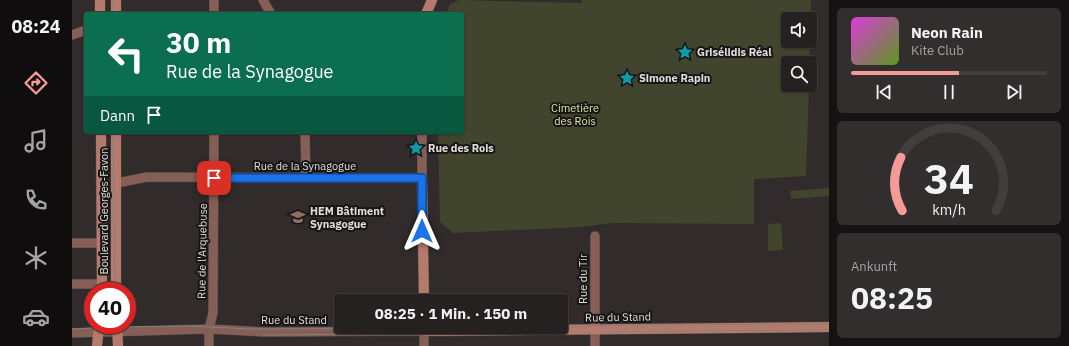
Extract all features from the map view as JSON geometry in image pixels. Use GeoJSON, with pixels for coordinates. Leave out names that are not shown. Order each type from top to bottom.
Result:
{"type":"FeatureCollection","features":[{"type":"Feature","properties":{"kind":"street"},"geometry":{"type":"LineString","coordinates":[[100,0],[100,12]]}},
{"type":"Feature","properties":{"kind":"street"},"geometry":{"type":"LineString","coordinates":[[116,0],[116,12]]}},
{"type":"Feature","properties":{"kind":"street"},"geometry":{"type":"LineString","coordinates":[[214,0],[214,12]]}},
{"type":"Feature","properties":{"kind":"street"},"geometry":{"type":"LineString","coordinates":[[263,0],[270,12]]}},
{"type":"Feature","properties":{"kind":"street"},"geometry":{"type":"LineString","coordinates":[[427,12],[432,0]]}},
{"type":"Feature","properties":{"kind":"street"},"geometry":{"type":"LineString","coordinates":[[72,35],[84,31]]}},
{"type":"Feature","properties":{"kind":"street","name":"Boulevard Georges-Favon"},"geometry":{"type":"LineString","coordinates":[[101,134],[102,282]]}},
{"type":"Feature","properties":{"kind":"street","name":"Boulevard Georges-Favon"},"geometry":{"type":"LineString","coordinates":[[116,134],[116,282]]}},
{"type":"Feature","properties":{"kind":"street","name":"Rue de l'Arquebuse"},"geometry":{"type":"LineString","coordinates":[[209,346],[209,329],[213,313],[214,134]]}},
{"type":"Feature","properties":{"kind":"street"},"geometry":{"type":"LineString","coordinates":[[305,134],[306,178]]}},
{"type":"Feature","properties":{"kind":"street"},"geometry":{"type":"LineString","coordinates":[[422,134],[424,294]]}},
{"type":"Feature","properties":{"kind":"street","name":"Rue de la Synagogue"},"geometry":{"type":"LineString","coordinates":[[117,183],[147,177],[422,178]]}},
{"type":"Feature","properties":{"kind":"street","name":"Rue du Tir"},"geometry":{"type":"LineString","coordinates":[[595,236],[595,346]]}},
{"type":"Feature","properties":{"kind":"street"},"geometry":{"type":"LineString","coordinates":[[72,243],[102,243]]}},
{"type":"Feature","properties":{"kind":"street"},"geometry":{"type":"LineString","coordinates":[[72,284],[84,286]]}},
{"type":"Feature","properties":{"kind":"street","name":"Rue du Stand"},"geometry":{"type":"LineString","coordinates":[[568,330],[829,327]]}},
{"type":"Feature","properties":{"kind":"street","name":"Rue du Stand"},"geometry":{"type":"LineString","coordinates":[[136,329],[209,329],[264,332],[334,331]]}},
{"type":"Feature","properties":{"kind":"street","name":"Rue du Stand"},"geometry":{"type":"LineString","coordinates":[[72,333],[84,331]]}},
{"type":"Feature","properties":{"kind":"street"},"geometry":{"type":"LineString","coordinates":[[97,346],[98,334]]}},
{"type":"Feature","properties":{"kind":"street"},"geometry":{"type":"LineString","coordinates":[[117,334],[118,346]]}},
{"type":"Feature","properties":{"kind":"street"},"geometry":{"type":"LineString","coordinates":[[424,334],[424,346]]}},
{"type":"Feature","properties":{"kind":"green space","name":"Cimetière des Rois"},"geometry":{"type":"Polygon","coordinates":[[[459,0],[582,3],[582,0],[811,0],[811,12],[781,12],[781,48],[810,48],[809,56],[781,56],[781,92],[809,92],[806,176],[754,179],[754,224],[613,223],[581,227],[453,233],[440,222],[438,134],[464,134],[464,12],[448,12],[449,5],[459,0]]]}},
{"type":"Feature","properties":{"kind":"green space"},"geometry":{"type":"Polygon","coordinates":[[[829,188],[829,196],[791,199],[790,191],[829,188]]]}},
{"type":"Feature","properties":{"kind":"green space"},"geometry":{"type":"Polygon","coordinates":[[[781,223],[783,250],[768,251],[768,224],[781,223]]]}},
{"type":"Feature","properties":{"kind":"tram line"},"geometry":{"type":"LineString","coordinates":[[113,0],[113,12]]}},
{"type":"Feature","properties":{"kind":"tram line"},"geometry":{"type":"LineString","coordinates":[[113,134],[115,282]]}},
{"type":"Feature","properties":{"kind":"tram line"},"geometry":{"type":"LineString","coordinates":[[72,329],[190,326],[249,329],[546,328],[620,325],[829,324]]}},
{"type":"Feature","properties":{"kind":"tram line"},"geometry":{"type":"LineString","coordinates":[[605,332],[829,330]]}},
{"type":"Feature","properties":{"kind":"tram line"},"geometry":{"type":"LineString","coordinates":[[263,335],[371,334]]}},
{"type":"Feature","properties":{"kind":"place","name":"Grisélidis Réal"},"geometry":{"type":"Point","coordinates":[685,52]}},
{"type":"Feature","properties":{"kind":"place","name":"Simone Rapin"},"geometry":{"type":"Point","coordinates":[627,78]}},
{"type":"Feature","properties":{"kind":"place","name":"Rue des Rois"},"geometry":{"type":"Point","coordinates":[416,148]}},
{"type":"Feature","properties":{"kind":"place","name":"HEM Bâtiment Synagogue"},"geometry":{"type":"Point","coordinates":[298,217]}},
{"type":"Feature","properties":{"kind":"route"},"geometry":{"type":"LineString","coordinates":[[214,178],[422,178],[422,231]]}}]}
